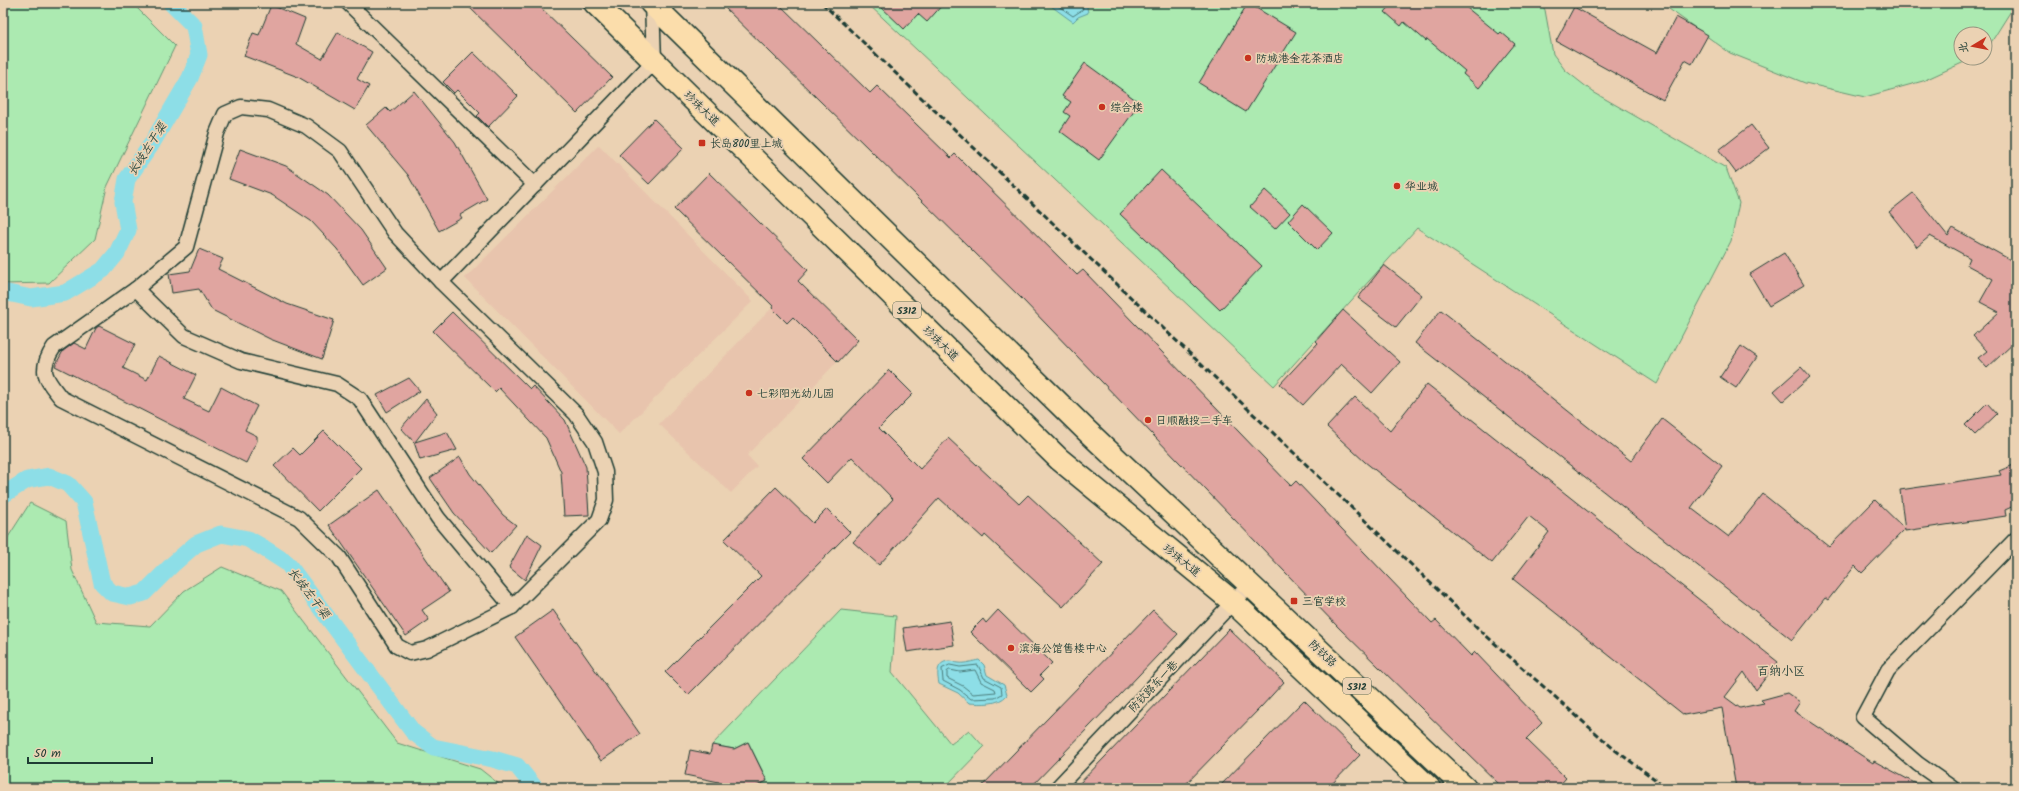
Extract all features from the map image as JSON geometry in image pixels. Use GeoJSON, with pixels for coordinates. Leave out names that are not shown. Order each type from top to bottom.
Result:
{"type":"FeatureCollection","features":[{"type":"Feature","properties":{"kind":"main road","name":"珍珠大道"},"geometry":{"type":"LineString","coordinates":[[595,3],[1059,459],[1233,602]]}},
{"type":"Feature","properties":{"kind":"main road","name":"S312"},"geometry":{"type":"LineString","coordinates":[[652,3],[1086,430],[1250,584]]}},
{"type":"Feature","properties":{"kind":"main road","name":"防钦路"},"geometry":{"type":"LineString","coordinates":[[1250,584],[1465,788]]}},
{"type":"Feature","properties":{"kind":"main road","name":"S312"},"geometry":{"type":"LineString","coordinates":[[1233,602],[1429,788]]}},
{"type":"Feature","properties":{"kind":"street"},"geometry":{"type":"LineString","coordinates":[[348,3],[535,185]]}},
{"type":"Feature","properties":{"kind":"street"},"geometry":{"type":"LineString","coordinates":[[441,282],[654,61],[652,3]]}},
{"type":"Feature","properties":{"kind":"street"},"geometry":{"type":"LineString","coordinates":[[241,107],[268,110],[299,123],[340,151],[395,232],[441,282],[576,414],[594,442],[605,472],[606,500],[598,520],[512,607],[427,649],[410,653],[397,646],[339,557],[299,518],[61,398],[46,380],[45,360],[54,348],[136,289],[186,247],[217,133],[225,114],[241,107]]}},
{"type":"Feature","properties":{"kind":"street"},"geometry":{"type":"LineString","coordinates":[[136,289],[184,336],[241,361],[336,384],[360,399],[438,518],[512,607]]}},
{"type":"Feature","properties":{"kind":"street"},"geometry":{"type":"LineString","coordinates":[[1952,788],[1918,764],[1863,717],[1888,670],[2016,539]]}},
{"type":"Feature","properties":{"kind":"street","name":"防钦路东一巷"},"geometry":{"type":"LineString","coordinates":[[1057,788],[1250,584]]}},
{"type":"Feature","properties":{"kind":"shaded area"},"geometry":{"type":"Polygon","coordinates":[[[599,145],[753,301],[619,434],[465,278],[599,145]]]}},
{"type":"Feature","properties":{"kind":"shaded area","name":"七彩阳光幼儿园"},"geometry":{"type":"Polygon","coordinates":[[[798,281],[858,340],[747,455],[757,466],[731,493],[659,424],[798,281]]]}},
{"type":"Feature","properties":{"kind":"green space"},"geometry":{"type":"Polygon","coordinates":[[[3,3],[132,3],[175,46],[107,187],[95,239],[49,283],[3,284],[3,3]]]}},
{"type":"Feature","properties":{"kind":"green space","name":"华业城"},"geometry":{"type":"Polygon","coordinates":[[[867,3],[1541,3],[1545,10],[1553,54],[1565,70],[1593,92],[1726,168],[1739,203],[1731,241],[1657,384],[1417,228],[1274,386],[867,3]]]}},
{"type":"Feature","properties":{"kind":"green space"},"geometry":{"type":"Polygon","coordinates":[[[1665,3],[2014,3],[2014,6],[1993,39],[1993,26],[1953,26],[1953,66],[1956,66],[1923,81],[1865,97],[1805,83],[1730,53],[1669,9],[1665,3]]]}},
{"type":"Feature","properties":{"kind":"green space"},"geometry":{"type":"Polygon","coordinates":[[[30,503],[66,521],[72,570],[96,622],[150,626],[184,591],[222,567],[281,591],[397,743],[480,769],[504,788],[3,788],[3,545],[30,503]]]}},
{"type":"Feature","properties":{"kind":"green space"},"geometry":{"type":"Polygon","coordinates":[[[841,610],[896,616],[892,672],[951,744],[969,730],[984,747],[944,788],[758,788],[757,786],[767,780],[748,742],[734,749],[712,745],[841,610]]]}},
{"type":"Feature","properties":{"kind":"water"},"geometry":{"type":"Polygon","coordinates":[[[1047,3],[1089,3],[1087,7],[1088,13],[1078,17],[1073,22],[1047,3]]]}},
{"type":"Feature","properties":{"kind":"water"},"geometry":{"type":"Polygon","coordinates":[[[979,660],[984,665],[987,675],[1004,685],[1007,695],[1004,698],[990,703],[969,703],[958,693],[939,684],[938,669],[945,662],[966,663],[979,660]]]}},
{"type":"Feature","properties":{"kind":"building"},"geometry":{"type":"Polygon","coordinates":[[[465,3],[536,3],[612,77],[577,113],[465,3]]]}},
{"type":"Feature","properties":{"kind":"building"},"geometry":{"type":"Polygon","coordinates":[[[720,3],[778,3],[870,93],[877,86],[951,158],[955,154],[1077,275],[1083,270],[1291,486],[1296,481],[1432,623],[1436,620],[1471,656],[1475,652],[1534,714],[1542,723],[1526,739],[1566,778],[1557,788],[1503,788],[1338,627],[1021,298],[720,3]]]}},
{"type":"Feature","properties":{"kind":"building"},"geometry":{"type":"Polygon","coordinates":[[[877,3],[944,3],[927,22],[918,14],[904,29],[877,3]]]}},
{"type":"Feature","properties":{"kind":"building"},"geometry":{"type":"Polygon","coordinates":[[[1248,3],[1296,32],[1246,112],[1199,83],[1248,3]]]}},
{"type":"Feature","properties":{"kind":"building"},"geometry":{"type":"Polygon","coordinates":[[[1393,3],[1461,3],[1499,34],[1501,32],[1515,44],[1479,88],[1463,74],[1465,71],[1427,39],[1426,41],[1404,22],[1401,26],[1385,12],[1393,3]]]}},
{"type":"Feature","properties":{"kind":"building"},"geometry":{"type":"Polygon","coordinates":[[[271,5],[305,19],[296,44],[322,59],[338,32],[372,52],[357,79],[369,86],[355,110],[298,77],[244,56],[253,33],[259,35],[271,5]]]}},
{"type":"Feature","properties":{"kind":"building"},"geometry":{"type":"Polygon","coordinates":[[[1574,7],[1657,53],[1676,17],[1708,35],[1692,64],[1685,60],[1663,100],[1556,41],[1574,7]]]}},
{"type":"Feature","properties":{"kind":"building"},"geometry":{"type":"Polygon","coordinates":[[[473,52],[518,96],[488,127],[477,116],[480,113],[457,90],[454,93],[443,82],[473,52]]]}},
{"type":"Feature","properties":{"kind":"building","name":"综合楼"},"geometry":{"type":"Polygon","coordinates":[[[1085,63],[1140,103],[1099,160],[1060,131],[1070,116],[1064,112],[1071,102],[1062,96],[1085,63]]]}},
{"type":"Feature","properties":{"kind":"building"},"geometry":{"type":"Polygon","coordinates":[[[414,91],[455,142],[487,199],[460,215],[462,218],[439,231],[408,175],[366,125],[386,108],[390,112],[414,91]]]}},
{"type":"Feature","properties":{"kind":"building"},"geometry":{"type":"Polygon","coordinates":[[[654,119],[684,148],[649,184],[619,155],[654,119]]]}},
{"type":"Feature","properties":{"kind":"building"},"geometry":{"type":"Polygon","coordinates":[[[1751,125],[1769,148],[1736,173],[1719,150],[1751,125]]]}},
{"type":"Feature","properties":{"kind":"building"},"geometry":{"type":"Polygon","coordinates":[[[240,149],[286,166],[328,195],[361,230],[387,268],[363,285],[337,249],[311,221],[272,195],[229,179],[240,149]]]}},
{"type":"Feature","properties":{"kind":"building"},"geometry":{"type":"Polygon","coordinates":[[[1161,170],[1262,266],[1220,310],[1120,214],[1161,170]]]}},
{"type":"Feature","properties":{"kind":"building"},"geometry":{"type":"Polygon","coordinates":[[[709,173],[808,270],[798,281],[858,340],[838,362],[793,317],[787,323],[772,308],[773,306],[674,209],[709,173]]]}},
{"type":"Feature","properties":{"kind":"building"},"geometry":{"type":"Polygon","coordinates":[[[1265,190],[1290,213],[1275,229],[1250,207],[1265,190]]]}},
{"type":"Feature","properties":{"kind":"building"},"geometry":{"type":"Polygon","coordinates":[[[1913,193],[1948,236],[1953,228],[2016,263],[2016,341],[1987,368],[1978,358],[1987,351],[1973,336],[1999,312],[1980,302],[1993,279],[1967,265],[1970,258],[1930,236],[1917,247],[1889,212],[1913,193]]]}},
{"type":"Feature","properties":{"kind":"building"},"geometry":{"type":"Polygon","coordinates":[[[1303,204],[1333,233],[1317,250],[1288,221],[1303,204]]]}},
{"type":"Feature","properties":{"kind":"building"},"geometry":{"type":"Polygon","coordinates":[[[199,249],[223,259],[218,269],[287,304],[334,320],[322,359],[270,339],[212,310],[199,289],[172,293],[169,274],[190,271],[199,249]]]}},
{"type":"Feature","properties":{"kind":"building"},"geometry":{"type":"Polygon","coordinates":[[[1784,253],[1804,285],[1769,306],[1750,274],[1784,253]]]}},
{"type":"Feature","properties":{"kind":"building"},"geometry":{"type":"Polygon","coordinates":[[[1384,265],[1422,295],[1396,327],[1358,298],[1384,265]]]}},
{"type":"Feature","properties":{"kind":"building"},"geometry":{"type":"Polygon","coordinates":[[[1343,310],[1400,362],[1372,393],[1341,364],[1303,405],[1280,384],[1318,343],[1316,341],[1343,310]]]}},
{"type":"Feature","properties":{"kind":"building"},"geometry":{"type":"Polygon","coordinates":[[[1441,310],[1631,461],[1662,419],[1722,466],[1691,508],[1729,537],[1763,494],[1829,547],[1875,500],[1905,529],[1862,573],[1855,566],[1828,600],[1825,598],[1792,640],[1415,343],[1441,310]]]}},
{"type":"Feature","properties":{"kind":"building"},"geometry":{"type":"Polygon","coordinates":[[[452,312],[530,389],[533,386],[565,420],[586,467],[589,515],[564,516],[561,472],[546,438],[499,388],[495,392],[433,331],[452,312]]]}},
{"type":"Feature","properties":{"kind":"building"},"geometry":{"type":"Polygon","coordinates":[[[99,326],[135,344],[123,368],[147,380],[159,356],[196,375],[184,399],[209,411],[221,387],[257,406],[245,430],[257,436],[257,441],[246,463],[55,366],[63,351],[74,343],[86,349],[96,328],[99,326]]]}},
{"type":"Feature","properties":{"kind":"building"},"geometry":{"type":"Polygon","coordinates":[[[1741,346],[1757,357],[1736,388],[1720,377],[1741,346]]]}},
{"type":"Feature","properties":{"kind":"building"},"geometry":{"type":"Polygon","coordinates":[[[1801,367],[1810,377],[1783,401],[1774,391],[1801,367]]]}},
{"type":"Feature","properties":{"kind":"building"},"geometry":{"type":"Polygon","coordinates":[[[889,370],[913,394],[879,428],[920,469],[948,438],[1019,504],[1028,495],[1103,564],[1063,607],[985,535],[983,538],[939,498],[879,565],[853,542],[893,499],[852,457],[827,483],[803,459],[889,370]]]}},
{"type":"Feature","properties":{"kind":"building"},"geometry":{"type":"Polygon","coordinates":[[[409,378],[420,391],[387,412],[377,395],[409,378]]]}},
{"type":"Feature","properties":{"kind":"building"},"geometry":{"type":"Polygon","coordinates":[[[1427,384],[1778,662],[1756,690],[1744,672],[1725,697],[1740,708],[1764,703],[1761,700],[1787,693],[1800,702],[1794,711],[1873,763],[1874,761],[1924,788],[1747,788],[1744,786],[1736,788],[1722,708],[1684,715],[1513,579],[1549,532],[1529,516],[1492,563],[1365,462],[1327,427],[1355,397],[1390,431],[1427,384]]]}},
{"type":"Feature","properties":{"kind":"building"},"geometry":{"type":"Polygon","coordinates":[[[426,399],[437,413],[415,442],[447,432],[457,450],[420,460],[414,442],[401,428],[426,399]]]}},
{"type":"Feature","properties":{"kind":"building"},"geometry":{"type":"Polygon","coordinates":[[[1987,403],[1997,414],[1975,435],[1965,425],[1987,403]]]}},
{"type":"Feature","properties":{"kind":"building"},"geometry":{"type":"Polygon","coordinates":[[[324,431],[361,468],[318,511],[274,466],[293,448],[300,455],[324,431]]]}},
{"type":"Feature","properties":{"kind":"building"},"geometry":{"type":"Polygon","coordinates":[[[460,457],[470,474],[503,515],[516,525],[491,553],[454,513],[430,478],[460,457]]]}},
{"type":"Feature","properties":{"kind":"building"},"geometry":{"type":"Polygon","coordinates":[[[2016,464],[2016,505],[2005,510],[2006,516],[1905,531],[1900,490],[2001,475],[1999,471],[2016,464]]]}},
{"type":"Feature","properties":{"kind":"building"},"geometry":{"type":"Polygon","coordinates":[[[776,487],[813,523],[827,509],[850,532],[688,695],[665,672],[761,576],[724,540],[776,487]]]}},
{"type":"Feature","properties":{"kind":"building"},"geometry":{"type":"Polygon","coordinates":[[[379,490],[449,592],[422,610],[429,620],[406,636],[329,525],[379,490]]]}},
{"type":"Feature","properties":{"kind":"building"},"geometry":{"type":"Polygon","coordinates":[[[527,534],[542,545],[525,580],[509,567],[527,534]]]}},
{"type":"Feature","properties":{"kind":"building"},"geometry":{"type":"Polygon","coordinates":[[[553,610],[640,734],[601,761],[515,637],[553,610]]]}},
{"type":"Feature","properties":{"kind":"building","name":"滨海公馆售楼中心"},"geometry":{"type":"Polygon","coordinates":[[[998,610],[1052,663],[1040,675],[1044,679],[1031,692],[970,632],[983,619],[986,623],[998,610]]]}},
{"type":"Feature","properties":{"kind":"building"},"geometry":{"type":"Polygon","coordinates":[[[1153,610],[1178,634],[1030,788],[980,788],[1153,610]]]}},
{"type":"Feature","properties":{"kind":"building"},"geometry":{"type":"Polygon","coordinates":[[[950,621],[954,645],[907,652],[903,628],[950,621]]]}},
{"type":"Feature","properties":{"kind":"building"},"geometry":{"type":"Polygon","coordinates":[[[1229,629],[1284,682],[1261,707],[1182,788],[1075,788],[1229,629]]]}},
{"type":"Feature","properties":{"kind":"building"},"geometry":{"type":"Polygon","coordinates":[[[1304,700],[1360,755],[1328,788],[1218,788],[1304,700]]]}},
{"type":"Feature","properties":{"kind":"building"},"geometry":{"type":"Polygon","coordinates":[[[748,742],[767,781],[753,788],[722,788],[719,782],[685,775],[690,750],[710,754],[712,745],[734,749],[748,742]]]}},
{"type":"Feature","properties":{"kind":"waterway","name":"长歧左干渠"},"geometry":{"type":"LineString","coordinates":[[3,292],[31,298],[65,293],[103,270],[117,253],[128,230],[123,202],[127,179],[151,145],[190,78],[199,55],[194,26],[171,3]]}},
{"type":"Feature","properties":{"kind":"waterway","name":"长歧左干渠"},"geometry":{"type":"LineString","coordinates":[[3,495],[27,480],[49,476],[68,484],[84,502],[102,583],[112,593],[130,597],[144,593],[173,564],[196,544],[221,534],[248,539],[287,563],[413,732],[433,747],[493,759],[517,766],[535,788]]}},
{"type":"Feature","properties":{"kind":"railway"},"geometry":{"type":"LineString","coordinates":[[822,3],[1483,633],[1615,750],[1667,788]]}},
{"type":"Feature","properties":{"kind":"place","name":"防城港金花茶酒店"},"geometry":{"type":"Point","coordinates":[1248,58]}},
{"type":"Feature","properties":{"kind":"place","name":"综合楼"},"geometry":{"type":"Point","coordinates":[1102,107]}},
{"type":"Feature","properties":{"kind":"place","name":"长岛800里上城"},"geometry":{"type":"Point","coordinates":[702,143]}},
{"type":"Feature","properties":{"kind":"place","name":"华业城"},"geometry":{"type":"Point","coordinates":[1397,186]}},
{"type":"Feature","properties":{"kind":"place","name":"七彩阳光幼儿园"},"geometry":{"type":"Point","coordinates":[749,393]}},
{"type":"Feature","properties":{"kind":"place","name":"日顺融投二手车"},"geometry":{"type":"Point","coordinates":[1148,420]}},
{"type":"Feature","properties":{"kind":"place","name":"三官学校"},"geometry":{"type":"Point","coordinates":[1294,601]}},
{"type":"Feature","properties":{"kind":"place","name":"滨海公馆售楼中心"},"geometry":{"type":"Point","coordinates":[1011,648]}},
{"type":"Feature","properties":{"kind":"district","name":"百纳小区"},"geometry":{"type":"Point","coordinates":[1781,671]}}]}
